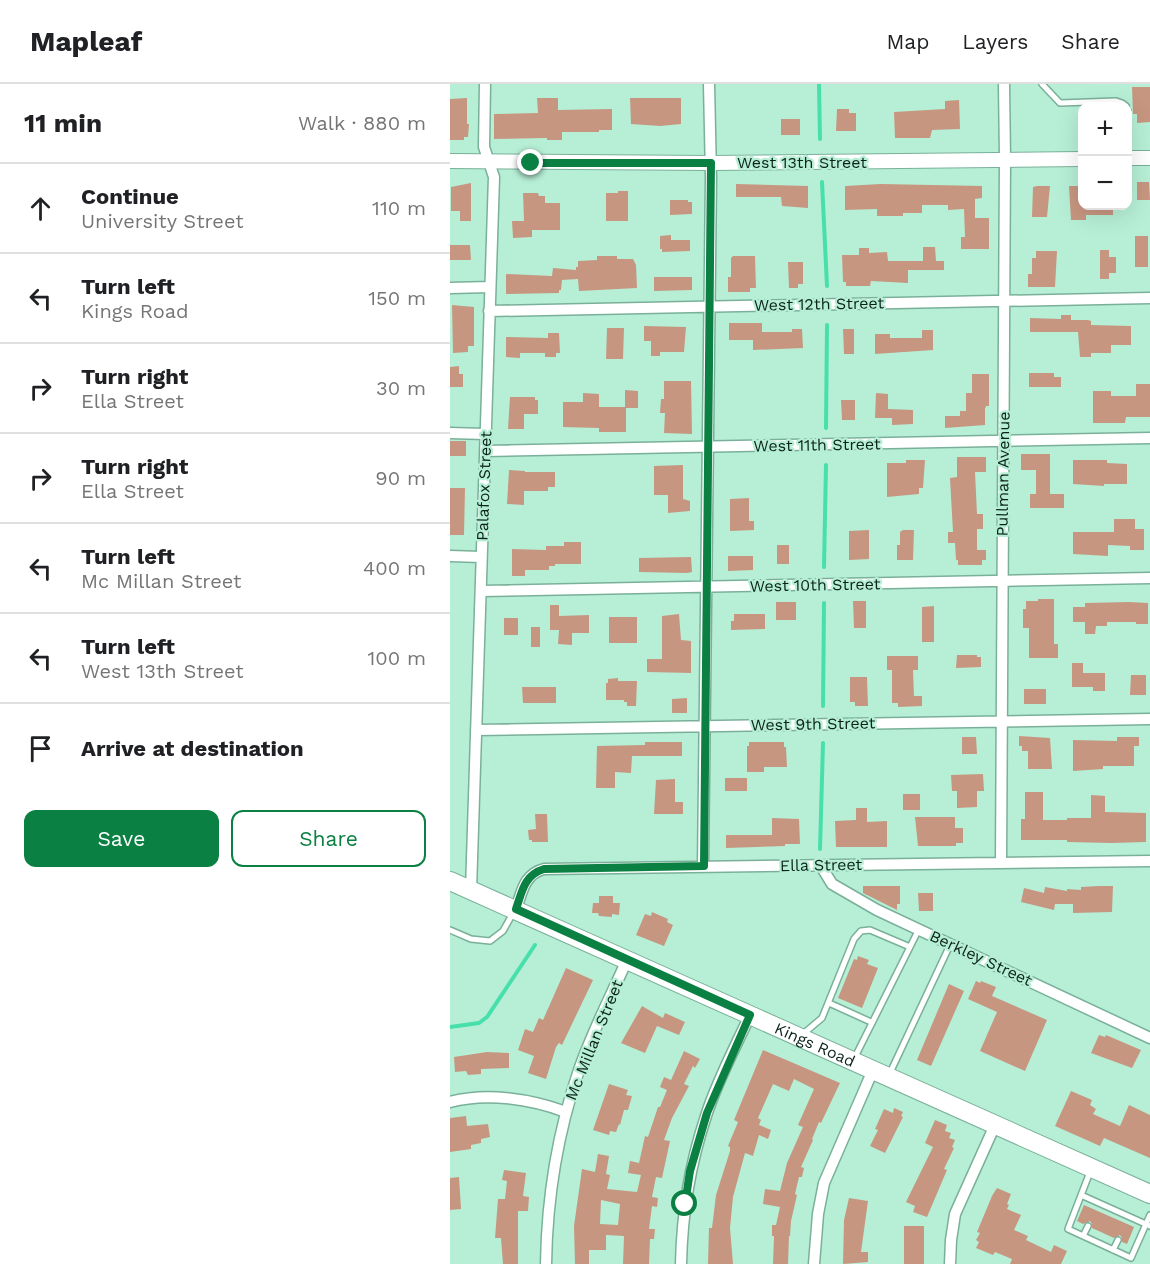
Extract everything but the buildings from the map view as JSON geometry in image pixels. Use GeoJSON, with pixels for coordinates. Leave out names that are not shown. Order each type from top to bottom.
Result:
{"type":"FeatureCollection","features":[{"type":"Feature","properties":{"kind":"main road","name":"Kings Road"},"geometry":{"type":"LineString","coordinates":[[450,881],[1150,1194]]}},
{"type":"Feature","properties":{"kind":"street","name":"Palafox Street"},"geometry":{"type":"LineString","coordinates":[[471,890],[494,177],[484,147],[485,84]]}},
{"type":"Feature","properties":{"kind":"street"},"geometry":{"type":"LineString","coordinates":[[704,866],[711,163],[709,84]]}},
{"type":"Feature","properties":{"kind":"street","name":"Pullman Avenue"},"geometry":{"type":"LineString","coordinates":[[1001,863],[1004,84]]}},
{"type":"Feature","properties":{"kind":"street"},"geometry":{"type":"LineString","coordinates":[[1132,158],[1150,158]]}},
{"type":"Feature","properties":{"kind":"street","name":"West 13th Street"},"geometry":{"type":"LineString","coordinates":[[450,161],[711,163],[1078,159]]}},
{"type":"Feature","properties":{"kind":"street"},"geometry":{"type":"LineString","coordinates":[[450,288],[490,287]]}},
{"type":"Feature","properties":{"kind":"street","name":"West 12th Street"},"geometry":{"type":"LineString","coordinates":[[489,311],[1150,298]]}},
{"type":"Feature","properties":{"kind":"street"},"geometry":{"type":"LineString","coordinates":[[450,433],[485,434]]}},
{"type":"Feature","properties":{"kind":"street","name":"West 11th Street"},"geometry":{"type":"LineString","coordinates":[[485,450],[1150,438]]}},
{"type":"Feature","properties":{"kind":"street"},"geometry":{"type":"LineString","coordinates":[[450,556],[482,557]]}},
{"type":"Feature","properties":{"kind":"street","name":"West 10th Street"},"geometry":{"type":"LineString","coordinates":[[481,591],[1150,578]]}},
{"type":"Feature","properties":{"kind":"street","name":"West 9th Street"},"geometry":{"type":"LineString","coordinates":[[476,730],[1150,719]]}},
{"type":"Feature","properties":{"kind":"street","name":"Ella Street"},"geometry":{"type":"LineString","coordinates":[[516,909],[527,879],[544,869],[1150,861]]}},
{"type":"Feature","properties":{"kind":"street","name":"Berkley Street"},"geometry":{"type":"LineString","coordinates":[[821,866],[832,884],[877,910],[1150,1038]]}},
{"type":"Feature","properties":{"kind":"street","name":"Mc Millan Street"},"geometry":{"type":"LineString","coordinates":[[546,1264],[548,1205],[556,1152],[566,1112],[580,1067],[627,960]]}},
{"type":"Feature","properties":{"kind":"street"},"geometry":{"type":"LineString","coordinates":[[681,1264],[690,1171],[707,1113],[750,1015]]}},
{"type":"Feature","properties":{"kind":"street"},"geometry":{"type":"LineString","coordinates":[[814,1264],[818,1214],[824,1183],[880,1073]]}},
{"type":"Feature","properties":{"kind":"street"},"geometry":{"type":"LineString","coordinates":[[450,1102],[485,1098],[517,1099],[566,1112]]}},
{"type":"Feature","properties":{"kind":"street"},"geometry":{"type":"LineString","coordinates":[[950,1264],[955,1214],[995,1125]]}},
{"type":"Feature","properties":{"kind":"lane"},"geometry":{"type":"LineString","coordinates":[[1042,84],[1060,103],[1078,102]]}},
{"type":"Feature","properties":{"kind":"lane"},"geometry":{"type":"LineString","coordinates":[[1088,102],[1122,102]]}},
{"type":"Feature","properties":{"kind":"lane"},"geometry":{"type":"LineString","coordinates":[[450,930],[471,939],[490,941],[502,931],[516,909]]}},
{"type":"Feature","properties":{"kind":"lane"},"geometry":{"type":"LineString","coordinates":[[853,1061],[919,929]]}},
{"type":"Feature","properties":{"kind":"lane"},"geometry":{"type":"LineString","coordinates":[[799,1037],[822,1018],[854,939],[861,932],[870,930],[910,947]]}},
{"type":"Feature","properties":{"kind":"lane"},"geometry":{"type":"LineString","coordinates":[[880,1073],[951,944]]}},
{"type":"Feature","properties":{"kind":"lane"},"geometry":{"type":"LineString","coordinates":[[829,1003],[872,1022]]}},
{"type":"Feature","properties":{"kind":"lane"},"geometry":{"type":"LineString","coordinates":[[1092,1168],[1068,1229],[1131,1258],[1134,1264]]}},
{"type":"Feature","properties":{"kind":"lane"},"geometry":{"type":"LineString","coordinates":[[1081,1196],[1148,1225]]}},
{"type":"Feature","properties":{"kind":"lane"},"geometry":{"type":"LineString","coordinates":[[1096,1210],[1099,1204]]}},
{"type":"Feature","properties":{"kind":"lane"},"geometry":{"type":"LineString","coordinates":[[1131,1258],[1148,1225],[1150,1215]]}},
{"type":"Feature","properties":{"kind":"lane"},"geometry":{"type":"LineString","coordinates":[[1126,1224],[1129,1217]]}},
{"type":"Feature","properties":{"kind":"lane"},"geometry":{"type":"LineString","coordinates":[[1083,1236],[1088,1226]]}},
{"type":"Feature","properties":{"kind":"lane"},"geometry":{"type":"LineString","coordinates":[[1113,1250],[1118,1240]]}},
{"type":"Feature","properties":{"kind":"waterway"},"geometry":{"type":"LineString","coordinates":[[819,84],[820,139]]}},
{"type":"Feature","properties":{"kind":"waterway"},"geometry":{"type":"LineString","coordinates":[[822,182],[827,286]]}},
{"type":"Feature","properties":{"kind":"waterway"},"geometry":{"type":"LineString","coordinates":[[826,428],[827,325]]}},
{"type":"Feature","properties":{"kind":"waterway"},"geometry":{"type":"LineString","coordinates":[[824,567],[826,465]]}},
{"type":"Feature","properties":{"kind":"waterway"},"geometry":{"type":"LineString","coordinates":[[823,706],[824,603]]}},
{"type":"Feature","properties":{"kind":"waterway"},"geometry":{"type":"LineString","coordinates":[[820,849],[823,743]]}},
{"type":"Feature","properties":{"kind":"waterway"},"geometry":{"type":"LineString","coordinates":[[450,1027],[479,1023],[487,1017],[535,945]]}},
{"type":"Feature","properties":{"kind":"route"},"geometry":{"type":"LineString","coordinates":[[531,163],[711,163],[704,866],[544,869],[527,879],[516,909],[750,1015],[707,1113],[690,1171],[685,1204]]}}]}
